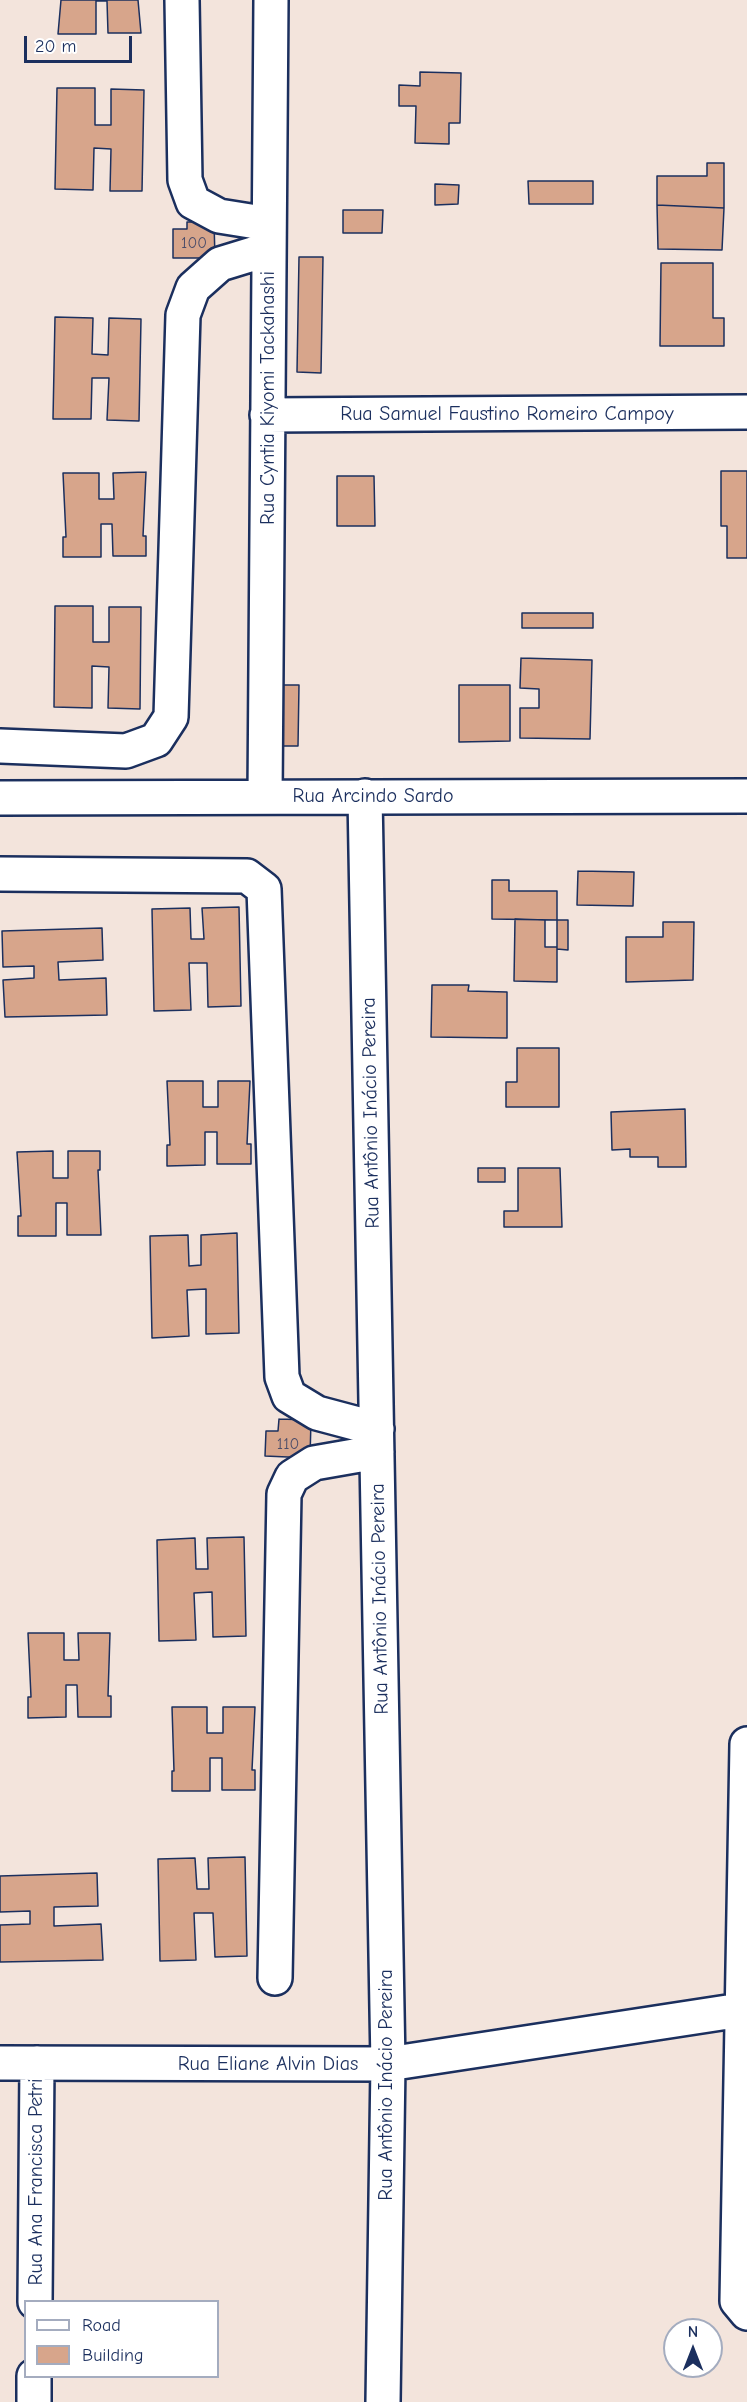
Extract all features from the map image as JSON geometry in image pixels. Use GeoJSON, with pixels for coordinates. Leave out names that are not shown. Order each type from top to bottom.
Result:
{"type":"FeatureCollection","features":[{"type":"Feature","properties":{"kind":"street"},"geometry":{"type":"LineString","coordinates":[[182,0],[185,180],[193,202],[219,216],[269,236]]}},
{"type":"Feature","properties":{"kind":"street","name":"Rua Cyntia Kiyomi Tackahashi"},"geometry":{"type":"LineString","coordinates":[[264,797],[271,0]]}},
{"type":"Feature","properties":{"kind":"street"},"geometry":{"type":"LineString","coordinates":[[0,746],[126,751],[156,740],[171,717],[183,315],[193,288],[220,264],[269,236]]}},
{"type":"Feature","properties":{"kind":"street","name":"Rua Samuel Faustino Romeiro Campoy"},"geometry":{"type":"LineString","coordinates":[[267,415],[747,412]]}},
{"type":"Feature","properties":{"kind":"street","name":"Rua Antônio Inácio Pereira"},"geometry":{"type":"LineString","coordinates":[[365,796],[388,2064],[383,2402]]}},
{"type":"Feature","properties":{"kind":"street","name":"Rua Arcindo Sardo"},"geometry":{"type":"LineString","coordinates":[[0,798],[747,796]]}},
{"type":"Feature","properties":{"kind":"street"},"geometry":{"type":"LineString","coordinates":[[0,874],[248,876],[264,889],[282,1377],[289,1396],[317,1413],[377,1440]]}},
{"type":"Feature","properties":{"kind":"street"},"geometry":{"type":"LineString","coordinates":[[275,1978],[284,1494],[292,1476],[315,1463],[377,1440]]}},
{"type":"Feature","properties":{"kind":"street"},"geometry":{"type":"LineString","coordinates":[[747,1744],[745,2008],[737,2301],[747,2313]]}},
{"type":"Feature","properties":{"kind":"street","name":"Rua Eliane Alvin Dias"},"geometry":{"type":"LineString","coordinates":[[0,2063],[388,2064],[745,2008]]}},
{"type":"Feature","properties":{"kind":"street","name":"Rua Ana Francisca Petri"},"geometry":{"type":"LineString","coordinates":[[35,2300],[37,2063]]}},
{"type":"Feature","properties":{"kind":"street"},"geometry":{"type":"LineString","coordinates":[[34,2378],[34,2402]]}},
{"type":"Feature","properties":{"kind":"building"},"geometry":{"type":"Polygon","coordinates":[[[61,0],[138,0],[141,33],[108,33],[107,1],[96,1],[96,34],[58,34],[61,0]]]}},
{"type":"Feature","properties":{"kind":"building"},"geometry":{"type":"Polygon","coordinates":[[[420,72],[461,73],[460,123],[449,123],[449,144],[415,143],[416,106],[399,106],[399,85],[420,86],[420,72]]]}},
{"type":"Feature","properties":{"kind":"building"},"geometry":{"type":"Polygon","coordinates":[[[57,88],[95,88],[95,125],[111,125],[111,89],[144,90],[142,191],[110,191],[111,149],[94,148],[93,190],[55,189],[57,88]]]}},
{"type":"Feature","properties":{"kind":"building"},"geometry":{"type":"Polygon","coordinates":[[[707,163],[724,163],[724,208],[657,205],[657,176],[707,176],[707,163]]]}},
{"type":"Feature","properties":{"kind":"building"},"geometry":{"type":"Polygon","coordinates":[[[528,181],[593,181],[593,204],[529,204],[528,181]]]}},
{"type":"Feature","properties":{"kind":"building"},"geometry":{"type":"Polygon","coordinates":[[[435,184],[459,185],[458,204],[435,205],[435,184]]]}},
{"type":"Feature","properties":{"kind":"building"},"geometry":{"type":"Polygon","coordinates":[[[657,205],[724,208],[722,250],[658,249],[657,205]]]}},
{"type":"Feature","properties":{"kind":"building"},"geometry":{"type":"Polygon","coordinates":[[[343,210],[383,210],[382,233],[343,233],[343,210]]]}},
{"type":"Feature","properties":{"kind":"building"},"geometry":{"type":"Polygon","coordinates":[[[187,222],[214,222],[215,258],[173,258],[173,229],[187,229],[187,222]]]}},
{"type":"Feature","properties":{"kind":"building"},"geometry":{"type":"Polygon","coordinates":[[[299,257],[323,257],[321,373],[297,372],[299,257]]]}},
{"type":"Feature","properties":{"kind":"building"},"geometry":{"type":"Polygon","coordinates":[[[661,263],[713,263],[713,318],[724,318],[724,346],[660,346],[661,263]]]}},
{"type":"Feature","properties":{"kind":"building"},"geometry":{"type":"Polygon","coordinates":[[[55,317],[93,318],[92,354],[108,355],[109,318],[141,319],[139,421],[107,420],[109,378],[92,378],[91,419],[53,419],[55,317]]]}},
{"type":"Feature","properties":{"kind":"building"},"geometry":{"type":"Polygon","coordinates":[[[721,471],[747,471],[747,558],[727,558],[727,526],[721,526],[721,471]]]}},
{"type":"Feature","properties":{"kind":"building"},"geometry":{"type":"Polygon","coordinates":[[[146,472],[143,536],[146,536],[146,556],[113,556],[112,524],[101,524],[101,557],[63,557],[63,537],[66,537],[63,473],[99,473],[99,499],[114,499],[113,473],[146,472]]]}},
{"type":"Feature","properties":{"kind":"building"},"geometry":{"type":"Polygon","coordinates":[[[337,476],[374,476],[375,526],[337,526],[337,476]]]}},
{"type":"Feature","properties":{"kind":"building"},"geometry":{"type":"Polygon","coordinates":[[[55,606],[93,606],[93,642],[109,642],[109,607],[141,607],[140,709],[108,708],[109,667],[92,666],[92,708],[54,707],[55,606]]]}},
{"type":"Feature","properties":{"kind":"building"},"geometry":{"type":"Polygon","coordinates":[[[522,613],[593,613],[593,628],[522,628],[522,613]]]}},
{"type":"Feature","properties":{"kind":"building"},"geometry":{"type":"Polygon","coordinates":[[[521,658],[592,660],[590,739],[520,738],[520,708],[539,708],[539,689],[520,688],[521,658]]]}},
{"type":"Feature","properties":{"kind":"building"},"geometry":{"type":"Polygon","coordinates":[[[283,685],[299,685],[298,746],[267,746],[267,695],[283,695],[283,685]]]}},
{"type":"Feature","properties":{"kind":"building"},"geometry":{"type":"Polygon","coordinates":[[[459,685],[510,685],[510,741],[459,742],[459,685]]]}},
{"type":"Feature","properties":{"kind":"building"},"geometry":{"type":"Polygon","coordinates":[[[578,871],[634,872],[633,906],[577,905],[578,871]]]}},
{"type":"Feature","properties":{"kind":"building"},"geometry":{"type":"Polygon","coordinates":[[[492,880],[509,880],[509,891],[557,891],[557,920],[492,919],[492,880]]]}},
{"type":"Feature","properties":{"kind":"building"},"geometry":{"type":"Polygon","coordinates":[[[239,907],[241,1006],[208,1007],[207,963],[189,963],[191,1010],[154,1011],[152,909],[190,908],[191,939],[204,939],[202,908],[239,907]]]}},
{"type":"Feature","properties":{"kind":"building"},"geometry":{"type":"Polygon","coordinates":[[[515,919],[545,920],[545,947],[557,947],[557,982],[514,981],[515,919]]]}},
{"type":"Feature","properties":{"kind":"building"},"geometry":{"type":"Polygon","coordinates":[[[557,920],[568,920],[568,950],[557,949],[557,920]]]}},
{"type":"Feature","properties":{"kind":"building"},"geometry":{"type":"Polygon","coordinates":[[[663,922],[694,922],[693,980],[626,982],[626,937],[663,937],[663,922]]]}},
{"type":"Feature","properties":{"kind":"building"},"geometry":{"type":"Polygon","coordinates":[[[102,928],[103,960],[58,962],[59,980],[106,978],[107,1015],[5,1017],[3,980],[34,978],[34,966],[3,967],[2,931],[102,928]]]}},
{"type":"Feature","properties":{"kind":"building"},"geometry":{"type":"Polygon","coordinates":[[[432,985],[469,985],[468,991],[507,992],[507,1038],[431,1037],[432,985]]]}},
{"type":"Feature","properties":{"kind":"building"},"geometry":{"type":"Polygon","coordinates":[[[517,1048],[559,1048],[559,1107],[506,1107],[506,1082],[517,1082],[517,1048]]]}},
{"type":"Feature","properties":{"kind":"building"},"geometry":{"type":"Polygon","coordinates":[[[167,1081],[203,1081],[203,1107],[218,1107],[218,1081],[250,1081],[247,1144],[251,1144],[251,1164],[217,1164],[217,1132],[205,1132],[205,1165],[167,1166],[167,1145],[170,1145],[167,1081]]]}},
{"type":"Feature","properties":{"kind":"building"},"geometry":{"type":"Polygon","coordinates":[[[685,1109],[686,1167],[658,1167],[658,1157],[630,1157],[630,1149],[612,1150],[611,1112],[685,1109]]]}},
{"type":"Feature","properties":{"kind":"building"},"geometry":{"type":"Polygon","coordinates":[[[53,1151],[53,1178],[68,1178],[68,1151],[100,1151],[100,1170],[98,1170],[101,1235],[67,1235],[67,1203],[56,1203],[56,1236],[18,1236],[18,1216],[21,1216],[17,1152],[53,1151]]]}},
{"type":"Feature","properties":{"kind":"building"},"geometry":{"type":"Polygon","coordinates":[[[478,1168],[505,1168],[505,1182],[478,1182],[478,1168]]]}},
{"type":"Feature","properties":{"kind":"building"},"geometry":{"type":"Polygon","coordinates":[[[518,1168],[560,1168],[562,1227],[504,1227],[504,1211],[518,1211],[518,1168]]]}},
{"type":"Feature","properties":{"kind":"building"},"geometry":{"type":"Polygon","coordinates":[[[237,1233],[239,1333],[206,1334],[206,1289],[187,1290],[189,1336],[152,1338],[150,1236],[188,1235],[189,1266],[201,1265],[201,1235],[237,1233]]]}},
{"type":"Feature","properties":{"kind":"building"},"geometry":{"type":"Polygon","coordinates":[[[279,1419],[311,1420],[310,1458],[265,1456],[266,1431],[278,1431],[279,1419]]]}},
{"type":"Feature","properties":{"kind":"building"},"geometry":{"type":"Polygon","coordinates":[[[244,1537],[246,1636],[213,1637],[212,1592],[194,1593],[196,1640],[159,1641],[157,1540],[195,1538],[196,1569],[208,1569],[207,1538],[244,1537]]]}},
{"type":"Feature","properties":{"kind":"building"},"geometry":{"type":"Polygon","coordinates":[[[28,1633],[64,1633],[64,1660],[79,1660],[78,1633],[110,1633],[108,1696],[111,1696],[111,1717],[78,1717],[77,1685],[66,1685],[66,1717],[28,1718],[28,1697],[31,1697],[28,1633]]]}},
{"type":"Feature","properties":{"kind":"building"},"geometry":{"type":"Polygon","coordinates":[[[172,1707],[207,1707],[207,1733],[223,1733],[223,1707],[255,1707],[252,1770],[255,1770],[255,1790],[222,1790],[222,1758],[210,1758],[210,1791],[172,1791],[172,1771],[174,1771],[172,1707]]]}},
{"type":"Feature","properties":{"kind":"building"},"geometry":{"type":"Polygon","coordinates":[[[245,1857],[247,1956],[215,1957],[213,1913],[194,1913],[196,1960],[160,1961],[158,1859],[195,1858],[197,1889],[209,1889],[208,1858],[245,1857]]]}},
{"type":"Feature","properties":{"kind":"building"},"geometry":{"type":"Polygon","coordinates":[[[97,1873],[98,1906],[54,1907],[54,1926],[101,1924],[103,1960],[0,1962],[0,1925],[30,1924],[30,1911],[0,1912],[0,1876],[97,1873]]]}}]}
